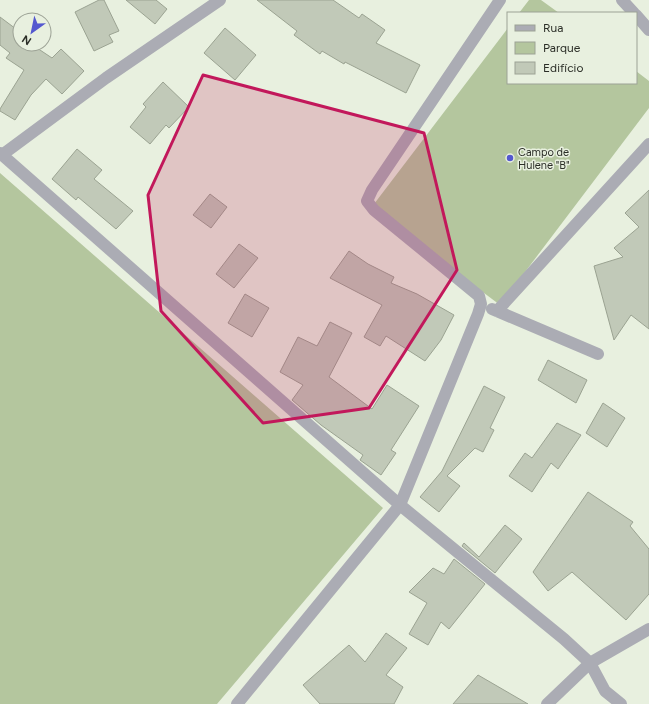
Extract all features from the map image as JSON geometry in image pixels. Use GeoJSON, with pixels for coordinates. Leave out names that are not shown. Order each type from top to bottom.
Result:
{"type":"FeatureCollection","features":[{"type":"Feature","properties":{"kind":"street"},"geometry":{"type":"LineString","coordinates":[[220,0],[106,78],[1,154],[400,505],[564,639],[590,664],[605,691],[621,704]]}},
{"type":"Feature","properties":{"kind":"street"},"geometry":{"type":"LineString","coordinates":[[237,704],[400,505],[481,304],[480,296],[374,210],[367,201],[372,190],[500,0]]}},
{"type":"Feature","properties":{"kind":"street"},"geometry":{"type":"LineString","coordinates":[[622,0],[633,12]]}},
{"type":"Feature","properties":{"kind":"street"},"geometry":{"type":"LineString","coordinates":[[637,16],[649,30]]}},
{"type":"Feature","properties":{"kind":"street"},"geometry":{"type":"LineString","coordinates":[[497,311],[649,144]]}},
{"type":"Feature","properties":{"kind":"street"},"geometry":{"type":"LineString","coordinates":[[481,304],[598,354]]}},
{"type":"Feature","properties":{"kind":"street"},"geometry":{"type":"LineString","coordinates":[[546,704],[590,664],[649,629]]}},
{"type":"Feature","properties":{"kind":"highlighted area"},"geometry":{"type":"Polygon","coordinates":[[[203,75],[424,133],[457,270],[369,408],[263,423],[161,311],[148,195],[203,75]]]}},
{"type":"Feature","properties":{"kind":"green space"},"geometry":{"type":"Polygon","coordinates":[[[529,0],[541,0],[558,12],[520,12],[529,0]]]}},
{"type":"Feature","properties":{"kind":"green space","name":"Campo de Hulene \"B\""},"geometry":{"type":"Polygon","coordinates":[[[507,29],[507,84],[637,84],[637,72],[649,81],[649,108],[500,305],[371,208],[507,29]]]}},
{"type":"Feature","properties":{"kind":"green space"},"geometry":{"type":"Polygon","coordinates":[[[0,173],[383,508],[217,704],[0,704],[0,173]]]}},
{"type":"Feature","properties":{"kind":"building"},"geometry":{"type":"Polygon","coordinates":[[[99,0],[104,0],[119,31],[109,35],[113,42],[94,51],[75,12],[99,0]]]}},
{"type":"Feature","properties":{"kind":"building"},"geometry":{"type":"Polygon","coordinates":[[[126,0],[156,0],[167,9],[155,24],[126,0]]]}},
{"type":"Feature","properties":{"kind":"building"},"geometry":{"type":"Polygon","coordinates":[[[257,0],[333,0],[359,18],[362,14],[385,30],[376,43],[420,65],[406,93],[345,62],[344,64],[322,51],[320,54],[294,35],[297,31],[257,0]]]}},
{"type":"Feature","properties":{"kind":"building"},"geometry":{"type":"Polygon","coordinates":[[[0,17],[12,26],[12,52],[43,52],[52,58],[61,49],[84,71],[62,94],[46,79],[31,95],[15,120],[0,111],[0,109],[24,70],[6,58],[10,53],[0,45],[0,17]]]}},
{"type":"Feature","properties":{"kind":"building"},"geometry":{"type":"Polygon","coordinates":[[[225,28],[256,55],[235,80],[204,53],[225,28]]]}},
{"type":"Feature","properties":{"kind":"building"},"geometry":{"type":"Polygon","coordinates":[[[163,82],[189,107],[169,128],[166,125],[150,144],[130,127],[146,107],[143,104],[163,82]]]}},
{"type":"Feature","properties":{"kind":"building"},"geometry":{"type":"Polygon","coordinates":[[[77,149],[102,170],[94,179],[133,211],[116,229],[78,197],[76,200],[52,179],[77,149]]]}},
{"type":"Feature","properties":{"kind":"building"},"geometry":{"type":"Polygon","coordinates":[[[649,190],[649,329],[631,315],[614,340],[594,266],[623,257],[614,248],[639,227],[625,213],[649,190]]]}},
{"type":"Feature","properties":{"kind":"building"},"geometry":{"type":"Polygon","coordinates":[[[210,194],[227,207],[211,228],[193,215],[210,194]]]}},
{"type":"Feature","properties":{"kind":"building"},"geometry":{"type":"Polygon","coordinates":[[[239,244],[258,258],[234,288],[216,274],[239,244]]]}},
{"type":"Feature","properties":{"kind":"building"},"geometry":{"type":"Polygon","coordinates":[[[349,251],[368,264],[394,277],[391,283],[417,294],[454,315],[441,340],[425,361],[386,336],[380,346],[364,337],[382,305],[330,278],[349,251]]]}},
{"type":"Feature","properties":{"kind":"building"},"geometry":{"type":"Polygon","coordinates":[[[245,294],[269,308],[252,337],[228,323],[245,294]]]}},
{"type":"Feature","properties":{"kind":"building"},"geometry":{"type":"Polygon","coordinates":[[[330,322],[352,333],[329,377],[372,409],[387,385],[419,406],[391,450],[396,453],[381,475],[360,460],[363,455],[321,425],[292,400],[303,385],[280,372],[298,337],[317,346],[330,322]]]}},
{"type":"Feature","properties":{"kind":"building"},"geometry":{"type":"Polygon","coordinates":[[[548,360],[587,380],[576,403],[538,380],[548,360]]]}},
{"type":"Feature","properties":{"kind":"building"},"geometry":{"type":"Polygon","coordinates":[[[484,386],[505,397],[490,428],[494,430],[483,452],[475,448],[447,476],[460,486],[439,512],[420,497],[442,471],[484,386]]]}},
{"type":"Feature","properties":{"kind":"building"},"geometry":{"type":"Polygon","coordinates":[[[603,403],[625,418],[607,447],[586,433],[603,403]]]}},
{"type":"Feature","properties":{"kind":"building"},"geometry":{"type":"Polygon","coordinates":[[[557,423],[581,435],[558,469],[551,463],[532,492],[509,476],[525,453],[532,458],[557,423]]]}},
{"type":"Feature","properties":{"kind":"building"},"geometry":{"type":"Polygon","coordinates":[[[588,492],[633,522],[630,526],[649,549],[649,594],[626,620],[572,572],[548,591],[533,572],[588,492]]]}},
{"type":"Feature","properties":{"kind":"building"},"geometry":{"type":"Polygon","coordinates":[[[505,525],[522,539],[495,573],[462,546],[464,543],[479,557],[505,525]]]}},
{"type":"Feature","properties":{"kind":"building"},"geometry":{"type":"Polygon","coordinates":[[[454,559],[485,584],[449,629],[441,622],[428,645],[409,634],[427,603],[409,592],[433,568],[444,574],[454,559]]]}},
{"type":"Feature","properties":{"kind":"building"},"geometry":{"type":"Polygon","coordinates":[[[386,633],[407,648],[386,675],[403,687],[394,704],[320,704],[303,685],[349,645],[365,662],[386,633]]]}},
{"type":"Feature","properties":{"kind":"building"},"geometry":{"type":"Polygon","coordinates":[[[478,675],[528,704],[453,704],[478,675]]]}},
{"type":"Feature","properties":{"kind":"place","name":"Campo de Hulene \"B\""},"geometry":{"type":"Point","coordinates":[510,158]}}]}
